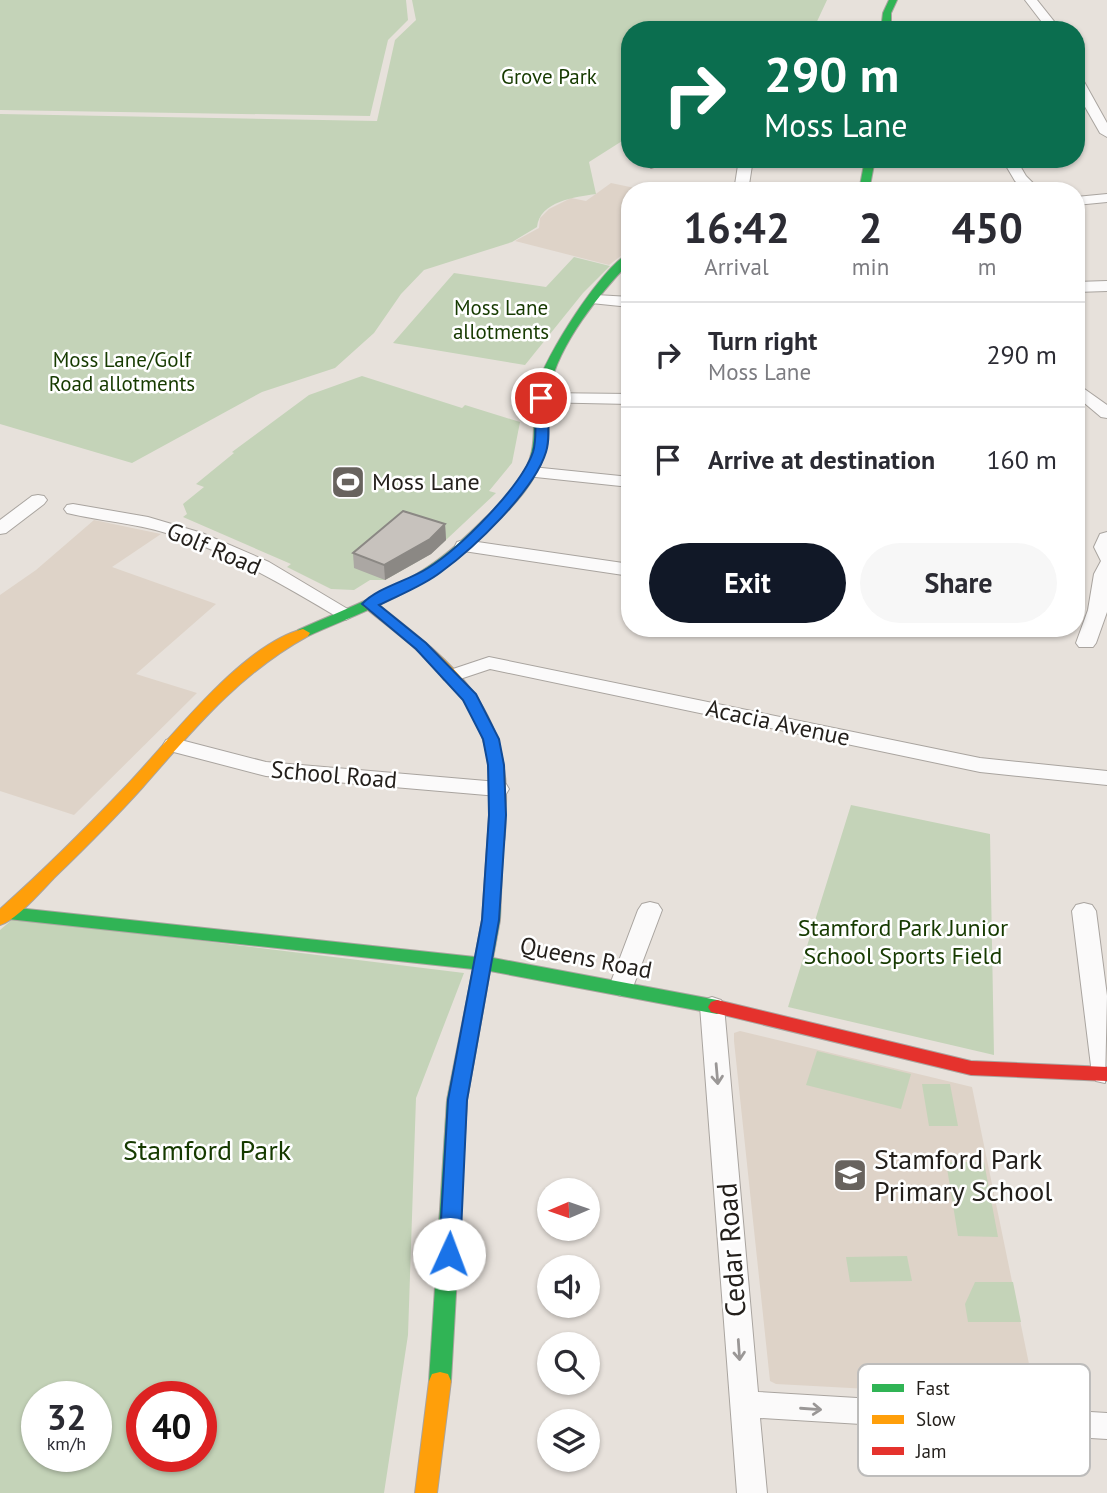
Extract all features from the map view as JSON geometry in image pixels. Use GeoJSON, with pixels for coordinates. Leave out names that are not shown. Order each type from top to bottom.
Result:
{"type":"FeatureCollection","features":[{"type":"Feature","properties":{"kind":"street"},"geometry":{"type":"LineString","coordinates":[[887,21],[893,0]]}},
{"type":"Feature","properties":{"kind":"street"},"geometry":{"type":"LineString","coordinates":[[1031,0],[1048,21]]}},
{"type":"Feature","properties":{"kind":"street"},"geometry":{"type":"LineString","coordinates":[[1085,94],[1107,134]]}},
{"type":"Feature","properties":{"kind":"street"},"geometry":{"type":"LineString","coordinates":[[1085,200],[1107,198]]}},
{"type":"Feature","properties":{"kind":"street"},"geometry":{"type":"LineString","coordinates":[[4,916],[120,802],[234,679],[261,656],[425,577],[464,546],[515,494],[532,472],[542,441],[541,398],[554,361],[621,264]]}},
{"type":"Feature","properties":{"kind":"street"},"geometry":{"type":"LineString","coordinates":[[1085,287],[1107,286]]}},
{"type":"Feature","properties":{"kind":"street"},"geometry":{"type":"LineString","coordinates":[[596,300],[621,301]]}},
{"type":"Feature","properties":{"kind":"street"},"geometry":{"type":"LineString","coordinates":[[1085,395],[1107,413]]}},
{"type":"Feature","properties":{"kind":"street"},"geometry":{"type":"LineString","coordinates":[[541,398],[621,399]]}},
{"type":"Feature","properties":{"kind":"street"},"geometry":{"type":"LineString","coordinates":[[532,472],[621,481]]}},
{"type":"Feature","properties":{"kind":"street"},"geometry":{"type":"LineString","coordinates":[[0,529],[38,500]]}},
{"type":"Feature","properties":{"kind":"street","name":"Golf Road"},"geometry":{"type":"LineString","coordinates":[[73,509],[148,523],[202,540],[247,560],[346,614]]}},
{"type":"Feature","properties":{"kind":"street"},"geometry":{"type":"LineString","coordinates":[[1107,538],[1103,550],[1107,557]]}},
{"type":"Feature","properties":{"kind":"street"},"geometry":{"type":"LineString","coordinates":[[464,546],[621,569]]}},
{"type":"Feature","properties":{"kind":"street"},"geometry":{"type":"LineString","coordinates":[[1086,643],[1098,610],[1102,574],[1107,565]]}},
{"type":"Feature","properties":{"kind":"street"},"geometry":{"type":"LineString","coordinates":[[369,604],[421,646],[470,698],[488,730],[494,749],[498,789],[491,910],[456,1112],[446,1321],[438,1411],[426,1493]]}},
{"type":"Feature","properties":{"kind":"street","name":"Acacia Avenue"},"geometry":{"type":"LineString","coordinates":[[451,676],[489,663],[980,765],[1107,778]]}},
{"type":"Feature","properties":{"kind":"street","name":"School Road"},"geometry":{"type":"LineString","coordinates":[[173,745],[266,769],[498,789]]}},
{"type":"Feature","properties":{"kind":"street"},"geometry":{"type":"LineString","coordinates":[[621,987],[650,910]]}},
{"type":"Feature","properties":{"kind":"street"},"geometry":{"type":"LineString","coordinates":[[1084,911],[1106,1074]]}},
{"type":"Feature","properties":{"kind":"street","name":"Queens Road"},"geometry":{"type":"LineString","coordinates":[[4,916],[482,964],[621,987],[712,1006],[971,1068],[1106,1074]]}},
{"type":"Feature","properties":{"kind":"street","name":"Cedar Road"},"geometry":{"type":"LineString","coordinates":[[712,1006],[752,1493]]}},
{"type":"Feature","properties":{"kind":"street"},"geometry":{"type":"LineString","coordinates":[[743,1404],[858,1411]]}},
{"type":"Feature","properties":{"kind":"shaded area"},"geometry":{"type":"Polygon","coordinates":[[[611,183],[621,185],[621,256],[609,265],[515,241],[539,228],[540,218],[549,209],[571,198],[586,201],[611,183]]]}},
{"type":"Feature","properties":{"kind":"shaded area"},"geometry":{"type":"Polygon","coordinates":[[[94,520],[161,534],[112,567],[216,604],[136,674],[197,693],[74,815],[0,791],[0,595],[36,570],[94,520]]]}},
{"type":"Feature","properties":{"kind":"shaded area"},"geometry":{"type":"Polygon","coordinates":[[[740,1031],[972,1087],[1029,1364],[858,1364],[858,1388],[776,1384],[770,1381],[734,1033],[740,1031]]]}},
{"type":"Feature","properties":{"kind":"green space"},"geometry":{"type":"Polygon","coordinates":[[[0,0],[406,0],[408,20],[388,40],[370,116],[0,110],[0,0]]]}},
{"type":"Feature","properties":{"kind":"green space"},"geometry":{"type":"Polygon","coordinates":[[[412,0],[827,0],[817,21],[621,21],[621,142],[589,162],[596,194],[569,199],[551,206],[540,218],[537,227],[512,242],[424,270],[401,294],[374,333],[335,368],[262,392],[132,463],[0,424],[0,114],[377,121],[395,40],[416,20],[412,0]]]}},
{"type":"Feature","properties":{"kind":"green space","name":"Moss Lane allotments"},"geometry":{"type":"Polygon","coordinates":[[[574,257],[610,266],[583,293],[525,365],[393,343],[454,273],[546,287],[574,257]]]}},
{"type":"Feature","properties":{"kind":"green space","name":"Moss Lane"},"geometry":{"type":"Polygon","coordinates":[[[362,376],[462,408],[465,405],[520,422],[512,463],[489,491],[496,493],[431,554],[385,580],[370,580],[354,590],[331,589],[287,567],[291,564],[183,517],[187,514],[183,504],[204,487],[196,484],[234,453],[232,452],[309,395],[362,376]]]}},
{"type":"Feature","properties":{"kind":"green space","name":"Stamford Park Junior School Sports Field"},"geometry":{"type":"Polygon","coordinates":[[[851,805],[990,834],[994,1055],[788,1007],[851,805]]]}},
{"type":"Feature","properties":{"kind":"green space","name":"Stamford Park"},"geometry":{"type":"Polygon","coordinates":[[[14,918],[464,973],[416,1098],[408,1335],[384,1493],[0,1493],[0,930],[14,918]]]}},
{"type":"Feature","properties":{"kind":"green space"},"geometry":{"type":"Polygon","coordinates":[[[817,1051],[911,1074],[901,1109],[806,1085],[817,1051]]]}},
{"type":"Feature","properties":{"kind":"green space"},"geometry":{"type":"Polygon","coordinates":[[[922,1084],[950,1084],[958,1126],[929,1126],[922,1084]]]}},
{"type":"Feature","properties":{"kind":"green space"},"geometry":{"type":"Polygon","coordinates":[[[946,1162],[984,1162],[998,1237],[958,1236],[946,1162]]]}},
{"type":"Feature","properties":{"kind":"green space"},"geometry":{"type":"Polygon","coordinates":[[[907,1256],[912,1281],[850,1282],[846,1257],[907,1256]]]}},
{"type":"Feature","properties":{"kind":"green space"},"geometry":{"type":"Polygon","coordinates":[[[975,1282],[1013,1282],[1021,1322],[968,1322],[965,1304],[975,1282]]]}},
{"type":"Feature","properties":{"kind":"building"},"geometry":{"type":"Polygon","coordinates":[[[403,511],[445,524],[430,539],[384,565],[353,553],[403,511]]]}},
{"type":"Feature","properties":{"kind":"traffic: fast"},"geometry":{"type":"LineString","coordinates":[[887,21],[893,0]]}},
{"type":"Feature","properties":{"kind":"traffic: fast"},"geometry":{"type":"LineString","coordinates":[[866,182],[868,168]]}},
{"type":"Feature","properties":{"kind":"traffic: fast"},"geometry":{"type":"LineString","coordinates":[[303,633],[391,594],[429,573],[449,559],[500,512],[524,483],[540,450],[543,389],[555,357],[592,300],[621,265]]}},
{"type":"Feature","properties":{"kind":"traffic: fast"},"geometry":{"type":"LineString","coordinates":[[440,1381],[457,1100],[491,920],[495,847]]}},
{"type":"Feature","properties":{"kind":"traffic: fast"},"geometry":{"type":"LineString","coordinates":[[8,913],[513,967],[717,1007]]}},
{"type":"Feature","properties":{"kind":"traffic: slow"},"geometry":{"type":"LineString","coordinates":[[369,604],[451,675],[465,692],[487,729],[497,772],[495,847]]}},
{"type":"Feature","properties":{"kind":"traffic: slow"},"geometry":{"type":"LineString","coordinates":[[0,919],[102,821],[191,722],[232,681],[277,647],[303,633]]}},
{"type":"Feature","properties":{"kind":"traffic: slow"},"geometry":{"type":"LineString","coordinates":[[426,1493],[440,1381]]}},
{"type":"Feature","properties":{"kind":"traffic: jam"},"geometry":{"type":"LineString","coordinates":[[717,1007],[971,1068],[1107,1074]]}},
{"type":"Feature","properties":{"kind":"place","name":"Moss Lane"},"geometry":{"type":"Point","coordinates":[348,482]}},
{"type":"Feature","properties":{"kind":"place","name":"Stamford Park Primary School"},"geometry":{"type":"Point","coordinates":[850,1175]}},
{"type":"Feature","properties":{"kind":"route"},"geometry":{"type":"LineString","coordinates":[[449,1254],[457,1100],[491,920],[498,815],[496,765],[491,739],[470,698],[421,646],[369,604],[416,582],[434,570],[464,546],[515,494],[536,464],[542,441],[541,398]]}},
{"type":"Feature","properties":{"kind":"park label","name":"Grove Park"},"geometry":{"type":"Point","coordinates":[549,77]}},
{"type":"Feature","properties":{"kind":"park label","name":"Moss Lane/Golf Road allotments"},"geometry":{"type":"Point","coordinates":[122,372]}}]}
